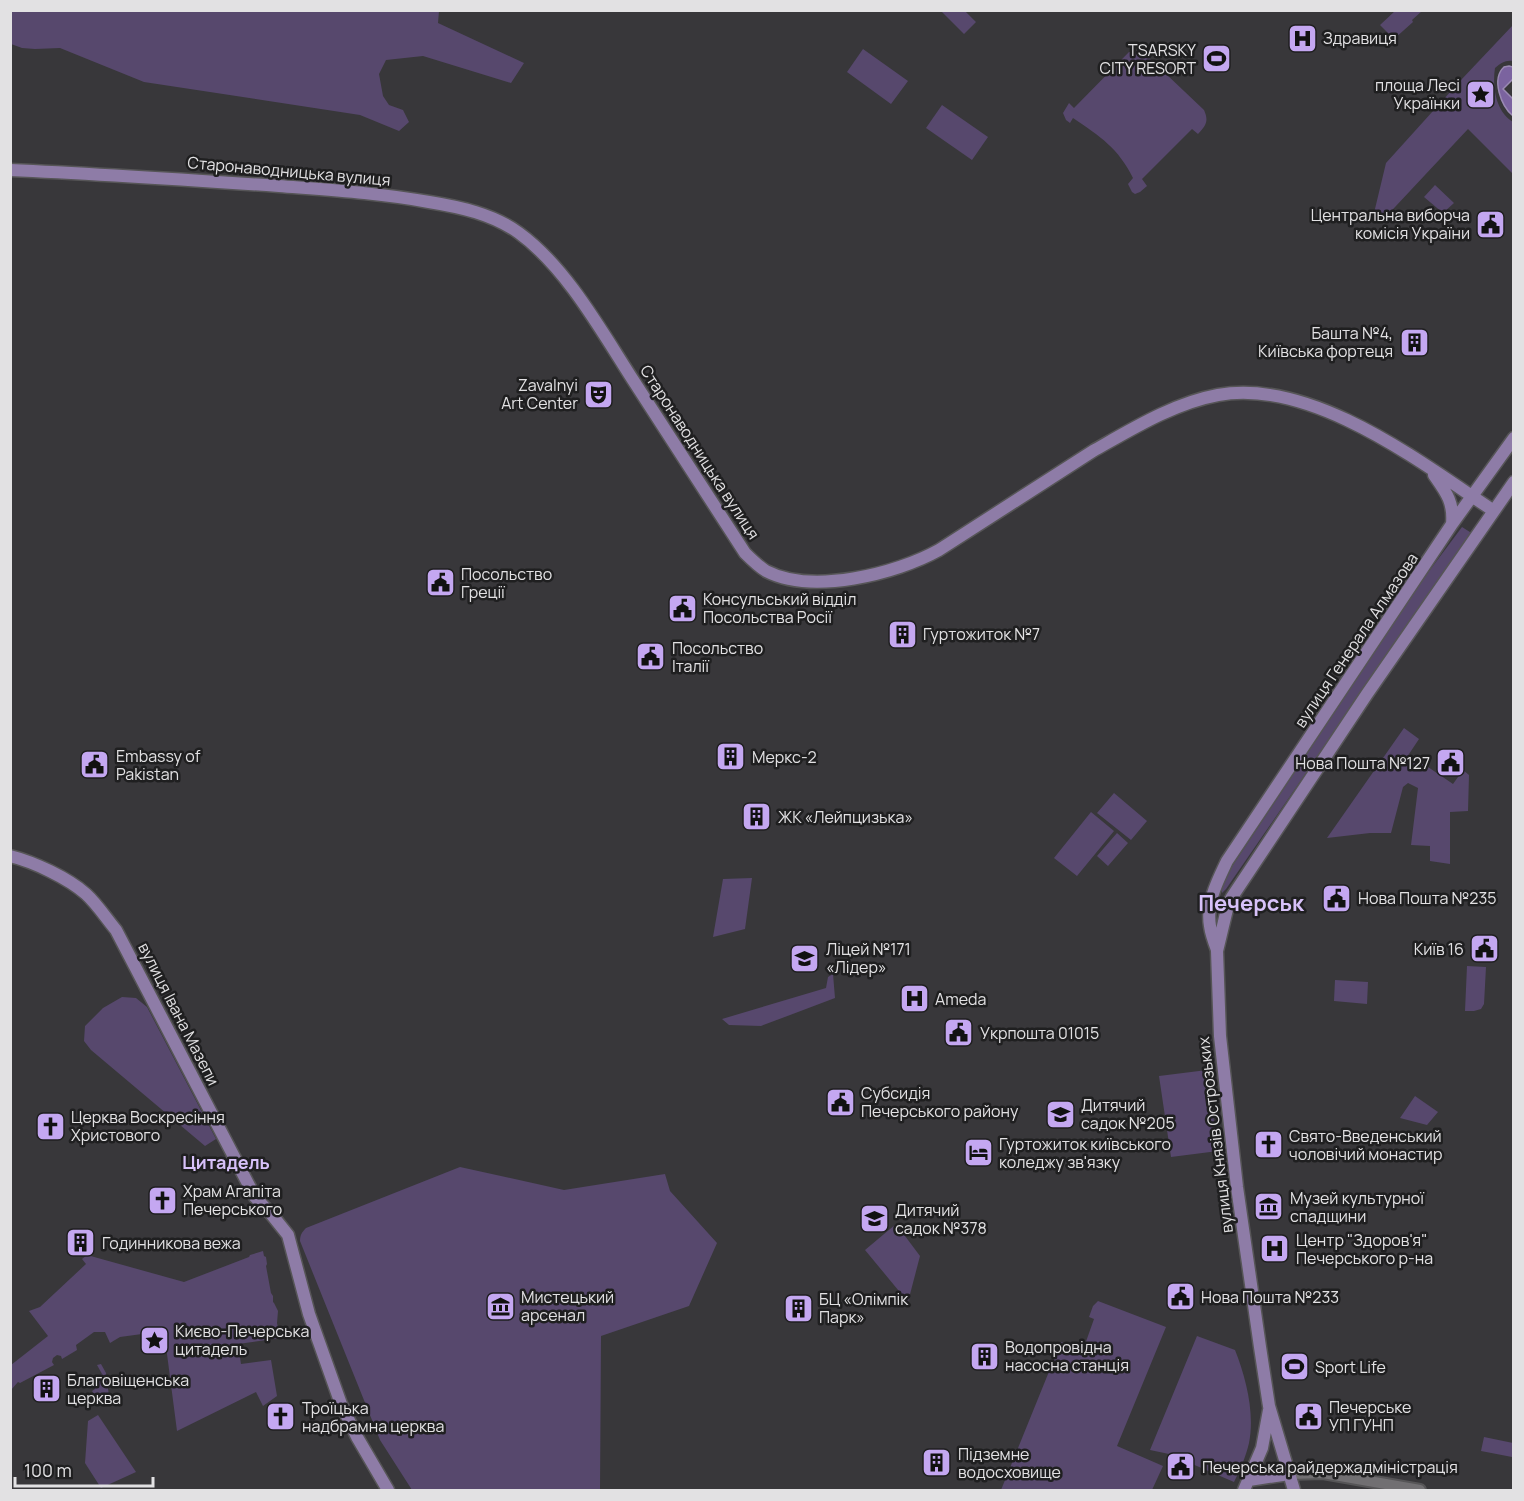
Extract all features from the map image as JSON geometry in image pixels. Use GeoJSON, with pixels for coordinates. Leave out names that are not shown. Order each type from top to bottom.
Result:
{"type":"FeatureCollection","features":[{"type":"Feature","properties":{"kind":"main road","name":"Старонаводницька вулиця"},"geometry":{"type":"LineString","coordinates":[[10,170],[177,179],[385,195],[458,207],[508,226],[538,249],[576,294],[745,552],[765,570],[801,581],[822,582],[879,573],[912,564],[939,550],[1117,437],[1171,410],[1217,395],[1236,393],[1276,396],[1304,403],[1351,421],[1382,437],[1494,511]]}},
{"type":"Feature","properties":{"kind":"main road","name":"вулиця Генерала Алмазова"},"geometry":{"type":"LineString","coordinates":[[1227,861],[1452,524],[1514,438]]}},
{"type":"Feature","properties":{"kind":"main road"},"geometry":{"type":"LineString","coordinates":[[1428,467],[1447,492],[1453,516],[1452,524]]}},
{"type":"Feature","properties":{"kind":"main road"},"geometry":{"type":"LineString","coordinates":[[1494,511],[1514,482]]}},
{"type":"Feature","properties":{"kind":"main road","name":"вулиця Князів Острозьких"},"geometry":{"type":"LineString","coordinates":[[1294,1491],[1269,1406],[1254,1306],[1224,1076],[1218,1011],[1217,951],[1228,904],[1232,897],[1367,694],[1494,511]]}},
{"type":"Feature","properties":{"kind":"main road","name":"вулиця Івана Мазепи"},"geometry":{"type":"LineString","coordinates":[[10,856],[45,869],[86,894],[116,930],[255,1197],[288,1234],[309,1314],[341,1404],[388,1491]]}},
{"type":"Feature","properties":{"kind":"main road","name":"вулиця Князів Острозьких"},"geometry":{"type":"LineString","coordinates":[[1217,951],[1210,928],[1209,913],[1216,884],[1227,861]]}},
{"type":"Feature","properties":{"kind":"main road"},"geometry":{"type":"LineString","coordinates":[[1247,1485],[1262,1448],[1269,1406]]}},
{"type":"Feature","properties":{"kind":"main road"},"geometry":{"type":"LineString","coordinates":[[1247,1485],[1289,1474]]}},
{"type":"Feature","properties":{"kind":"street"},"geometry":{"type":"LineString","coordinates":[[1289,1474],[1323,1473],[1420,1491]]}},
{"type":"Feature","properties":{"kind":"shaded area"},"geometry":{"type":"Polygon","coordinates":[[[10,11],[439,11],[438,23],[524,63],[511,83],[423,56],[386,60],[379,74],[383,96],[389,105],[403,110],[409,122],[399,131],[360,115],[144,82],[60,48],[22,48],[11,44],[10,11]]]}},
{"type":"Feature","properties":{"kind":"shaded area"},"geometry":{"type":"Polygon","coordinates":[[[941,11],[965,11],[976,22],[964,34],[941,11]]]}},
{"type":"Feature","properties":{"kind":"shaded area"},"geometry":{"type":"Polygon","coordinates":[[[1395,11],[1422,11],[1394,39],[1380,25],[1395,11]]]}},
{"type":"Feature","properties":{"kind":"shaded area"},"geometry":{"type":"Polygon","coordinates":[[[1513,25],[1513,61],[1503,62],[1495,68],[1494,83],[1499,106],[1507,118],[1513,122],[1513,172],[1468,129],[1381,222],[1378,222],[1374,213],[1386,163],[1513,25]]]}},
{"type":"Feature","properties":{"kind":"shaded area"},"geometry":{"type":"Polygon","coordinates":[[[863,49],[908,81],[891,104],[847,72],[863,49]]]}},
{"type":"Feature","properties":{"kind":"shaded area"},"geometry":{"type":"Polygon","coordinates":[[[1129,52],[1145,54],[1204,110],[1206,120],[1205,126],[1198,134],[1192,129],[1142,179],[1147,186],[1135,194],[1128,184],[1133,178],[1115,151],[1073,118],[1070,123],[1063,113],[1069,103],[1074,108],[1129,52]]]}},
{"type":"Feature","properties":{"kind":"shaded area"},"geometry":{"type":"Polygon","coordinates":[[[1504,67],[1513,67],[1513,79],[1503,89],[1513,99],[1513,116],[1501,99],[1498,85],[1500,72],[1504,67]]]}},
{"type":"Feature","properties":{"kind":"shaded area"},"geometry":{"type":"Polygon","coordinates":[[[942,105],[988,137],[972,160],[926,128],[942,105]]]}},
{"type":"Feature","properties":{"kind":"shaded area"},"geometry":{"type":"Polygon","coordinates":[[[1435,185],[1454,203],[1443,213],[1424,197],[1435,185]]]}},
{"type":"Feature","properties":{"kind":"shaded area"},"geometry":{"type":"Polygon","coordinates":[[[1462,527],[1473,534],[1222,893],[1222,887],[1229,871],[1421,582],[1462,527]]]}},
{"type":"Feature","properties":{"kind":"shaded area"},"geometry":{"type":"Polygon","coordinates":[[[1404,728],[1419,739],[1409,754],[1453,784],[1463,770],[1469,775],[1468,811],[1450,812],[1450,864],[1430,861],[1430,846],[1411,845],[1418,788],[1408,783],[1403,787],[1391,833],[1327,838],[1404,728]]]}},
{"type":"Feature","properties":{"kind":"shaded area"},"geometry":{"type":"Polygon","coordinates":[[[1114,793],[1147,821],[1131,840],[1097,813],[1114,793]]]}},
{"type":"Feature","properties":{"kind":"shaded area"},"geometry":{"type":"Polygon","coordinates":[[[1091,812],[1114,831],[1077,876],[1054,858],[1091,812]]]}},
{"type":"Feature","properties":{"kind":"shaded area"},"geometry":{"type":"Polygon","coordinates":[[[1117,833],[1128,843],[1108,866],[1097,856],[1117,833]]]}},
{"type":"Feature","properties":{"kind":"shaded area"},"geometry":{"type":"Polygon","coordinates":[[[752,878],[745,929],[713,937],[723,879],[752,878]]]}},
{"type":"Feature","properties":{"kind":"shaded area"},"geometry":{"type":"Polygon","coordinates":[[[1467,966],[1486,967],[1484,1004],[1481,1009],[1474,1011],[1465,1011],[1467,966]]]}},
{"type":"Feature","properties":{"kind":"shaded area"},"geometry":{"type":"Polygon","coordinates":[[[833,974],[835,998],[761,1026],[729,1025],[722,1019],[826,988],[828,977],[833,974]]]}},
{"type":"Feature","properties":{"kind":"shaded area"},"geometry":{"type":"Polygon","coordinates":[[[1335,980],[1368,982],[1367,1004],[1334,1001],[1335,980]]]}},
{"type":"Feature","properties":{"kind":"shaded area"},"geometry":{"type":"Polygon","coordinates":[[[122,997],[136,998],[147,1007],[216,1139],[205,1146],[91,1050],[84,1041],[85,1026],[103,1008],[122,997]]]}},
{"type":"Feature","properties":{"kind":"shaded area"},"geometry":{"type":"Polygon","coordinates":[[[1207,1070],[1218,1151],[1171,1157],[1159,1076],[1207,1070]]]}},
{"type":"Feature","properties":{"kind":"shaded area"},"geometry":{"type":"Polygon","coordinates":[[[1415,1096],[1438,1112],[1427,1125],[1400,1118],[1415,1096]]]}},
{"type":"Feature","properties":{"kind":"shaded area"},"geometry":{"type":"Polygon","coordinates":[[[460,1167],[564,1190],[665,1174],[670,1191],[717,1243],[689,1306],[601,1336],[600,1490],[412,1490],[380,1440],[300,1241],[301,1235],[306,1228],[460,1167]]]}},
{"type":"Feature","properties":{"kind":"shaded area"},"geometry":{"type":"Polygon","coordinates":[[[896,1224],[920,1256],[908,1302],[865,1250],[896,1224]]]}},
{"type":"Feature","properties":{"kind":"shaded area"},"geometry":{"type":"Polygon","coordinates":[[[263,1251],[273,1302],[278,1311],[277,1323],[280,1338],[238,1344],[241,1364],[271,1360],[277,1396],[263,1406],[256,1392],[177,1431],[164,1331],[120,1337],[110,1343],[105,1332],[94,1332],[76,1345],[77,1350],[62,1359],[57,1355],[53,1358],[54,1365],[18,1382],[11,1390],[11,1365],[48,1336],[29,1311],[40,1307],[86,1264],[82,1259],[87,1255],[184,1282],[263,1251]]]}},
{"type":"Feature","properties":{"kind":"shaded area"},"geometry":{"type":"Polygon","coordinates":[[[1098,1301],[1166,1327],[1117,1446],[1163,1466],[1152,1490],[1001,1490],[1061,1342],[1083,1350],[1094,1319],[1089,1317],[1093,1306],[1098,1301]]]}},
{"type":"Feature","properties":{"kind":"shaded area"},"geometry":{"type":"Polygon","coordinates":[[[1197,1336],[1235,1350],[1243,1372],[1250,1408],[1251,1432],[1241,1468],[1234,1482],[1169,1454],[1150,1450],[1197,1336]]]}},
{"type":"Feature","properties":{"kind":"shaded area"},"geometry":{"type":"Polygon","coordinates":[[[101,1364],[106,1373],[109,1396],[104,1403],[98,1401],[92,1391],[95,1389],[91,1380],[102,1374],[97,1365],[101,1364]]]}},
{"type":"Feature","properties":{"kind":"shaded area"},"geometry":{"type":"Polygon","coordinates":[[[98,1415],[136,1472],[101,1488],[85,1463],[88,1421],[98,1415]]]}},
{"type":"Feature","properties":{"kind":"shaded area"},"geometry":{"type":"Polygon","coordinates":[[[1484,1437],[1513,1443],[1512,1457],[1481,1451],[1484,1437]]]}},
{"type":"Feature","properties":{"kind":"place","name":"Здравиця"},"geometry":{"type":"Point","coordinates":[1302,38]}},
{"type":"Feature","properties":{"kind":"place","name":"TSARSKY CITY RESORT"},"geometry":{"type":"Point","coordinates":[1217,59]}},
{"type":"Feature","properties":{"kind":"place","name":"площа Лесі Українки"},"geometry":{"type":"Point","coordinates":[1481,94]}},
{"type":"Feature","properties":{"kind":"place","name":"Центральна виборча комісія України"},"geometry":{"type":"Point","coordinates":[1491,224]}},
{"type":"Feature","properties":{"kind":"place","name":"Башта №4, Київська фортеця"},"geometry":{"type":"Point","coordinates":[1414,342]}},
{"type":"Feature","properties":{"kind":"place","name":"Zavalnyi Art Center"},"geometry":{"type":"Point","coordinates":[599,394]}},
{"type":"Feature","properties":{"kind":"place","name":"Посольство Греції"},"geometry":{"type":"Point","coordinates":[440,583]}},
{"type":"Feature","properties":{"kind":"place","name":"Консульський відділ Посольства Росії"},"geometry":{"type":"Point","coordinates":[682,608]}},
{"type":"Feature","properties":{"kind":"place","name":"Гуртожиток №7"},"geometry":{"type":"Point","coordinates":[902,634]}},
{"type":"Feature","properties":{"kind":"place","name":"Посольство Італії"},"geometry":{"type":"Point","coordinates":[651,657]}},
{"type":"Feature","properties":{"kind":"place","name":"Меркс-2"},"geometry":{"type":"Point","coordinates":[731,757]}},
{"type":"Feature","properties":{"kind":"place","name":"Нова Пошта №127"},"geometry":{"type":"Point","coordinates":[1451,763]}},
{"type":"Feature","properties":{"kind":"place","name":"Embassy of Pakistan"},"geometry":{"type":"Point","coordinates":[95,765]}},
{"type":"Feature","properties":{"kind":"place","name":"ЖК «Лейпцизька»"},"geometry":{"type":"Point","coordinates":[757,817]}},
{"type":"Feature","properties":{"kind":"place","name":"Нова Пошта №235"},"geometry":{"type":"Point","coordinates":[1337,898]}},
{"type":"Feature","properties":{"kind":"place","name":"Київ 16"},"geometry":{"type":"Point","coordinates":[1485,949]}},
{"type":"Feature","properties":{"kind":"place","name":"Ліцей №171 «Лідер»"},"geometry":{"type":"Point","coordinates":[805,958]}},
{"type":"Feature","properties":{"kind":"place","name":"Ameda"},"geometry":{"type":"Point","coordinates":[914,999]}},
{"type":"Feature","properties":{"kind":"place","name":"Укрпошта 01015"},"geometry":{"type":"Point","coordinates":[959,1033]}},
{"type":"Feature","properties":{"kind":"place","name":"Субсидія Печерського району"},"geometry":{"type":"Point","coordinates":[840,1102]}},
{"type":"Feature","properties":{"kind":"place","name":"Дитячий садок №205"},"geometry":{"type":"Point","coordinates":[1060,1114]}},
{"type":"Feature","properties":{"kind":"place","name":"Церква Воскресіння Христового"},"geometry":{"type":"Point","coordinates":[50,1126]}},
{"type":"Feature","properties":{"kind":"place","name":"Свято-Введенський чоловічий монастир"},"geometry":{"type":"Point","coordinates":[1268,1145]}},
{"type":"Feature","properties":{"kind":"place","name":"Гуртожиток київського коледжу зв'язку"},"geometry":{"type":"Point","coordinates":[978,1153]}},
{"type":"Feature","properties":{"kind":"place","name":"Храм Агапіта Печерського"},"geometry":{"type":"Point","coordinates":[162,1200]}},
{"type":"Feature","properties":{"kind":"place","name":"Музей культурної спадщини"},"geometry":{"type":"Point","coordinates":[1269,1207]}},
{"type":"Feature","properties":{"kind":"place","name":"Дитячий садок №378"},"geometry":{"type":"Point","coordinates":[874,1219]}},
{"type":"Feature","properties":{"kind":"place","name":"Годинникова вежа"},"geometry":{"type":"Point","coordinates":[81,1243]}},
{"type":"Feature","properties":{"kind":"place","name":"Центр \"Здоров'я\" Печерського р-на"},"geometry":{"type":"Point","coordinates":[1275,1249]}},
{"type":"Feature","properties":{"kind":"place","name":"Нова Пошта №233"},"geometry":{"type":"Point","coordinates":[1180,1297]}},
{"type":"Feature","properties":{"kind":"place","name":"Мистецький арсенал"},"geometry":{"type":"Point","coordinates":[500,1306]}},
{"type":"Feature","properties":{"kind":"place","name":"БЦ «Олімпік Парк»"},"geometry":{"type":"Point","coordinates":[798,1308]}},
{"type":"Feature","properties":{"kind":"place","name":"Києво-Печерська цитадель"},"geometry":{"type":"Point","coordinates":[154,1340]}},
{"type":"Feature","properties":{"kind":"place","name":"Водопровідна насосна станція"},"geometry":{"type":"Point","coordinates":[984,1356]}},
{"type":"Feature","properties":{"kind":"place","name":"Sport Life"},"geometry":{"type":"Point","coordinates":[1294,1367]}},
{"type":"Feature","properties":{"kind":"place","name":"Благовіщенська церква"},"geometry":{"type":"Point","coordinates":[46,1389]}},
{"type":"Feature","properties":{"kind":"place","name":"Печерське УП ГУНП"},"geometry":{"type":"Point","coordinates":[1308,1416]}},
{"type":"Feature","properties":{"kind":"place","name":"Троїцька надбрамна церква"},"geometry":{"type":"Point","coordinates":[281,1417]}},
{"type":"Feature","properties":{"kind":"place","name":"Підземне водосховище"},"geometry":{"type":"Point","coordinates":[937,1463]}},
{"type":"Feature","properties":{"kind":"place","name":"Печерська райдержадміністрація"},"geometry":{"type":"Point","coordinates":[1181,1467]}},
{"type":"Feature","properties":{"kind":"district","name":"Печерськ"},"geometry":{"type":"Point","coordinates":[1251,903]}},
{"type":"Feature","properties":{"kind":"district","name":"Цитадель"},"geometry":{"type":"Point","coordinates":[226,1163]}}]}
